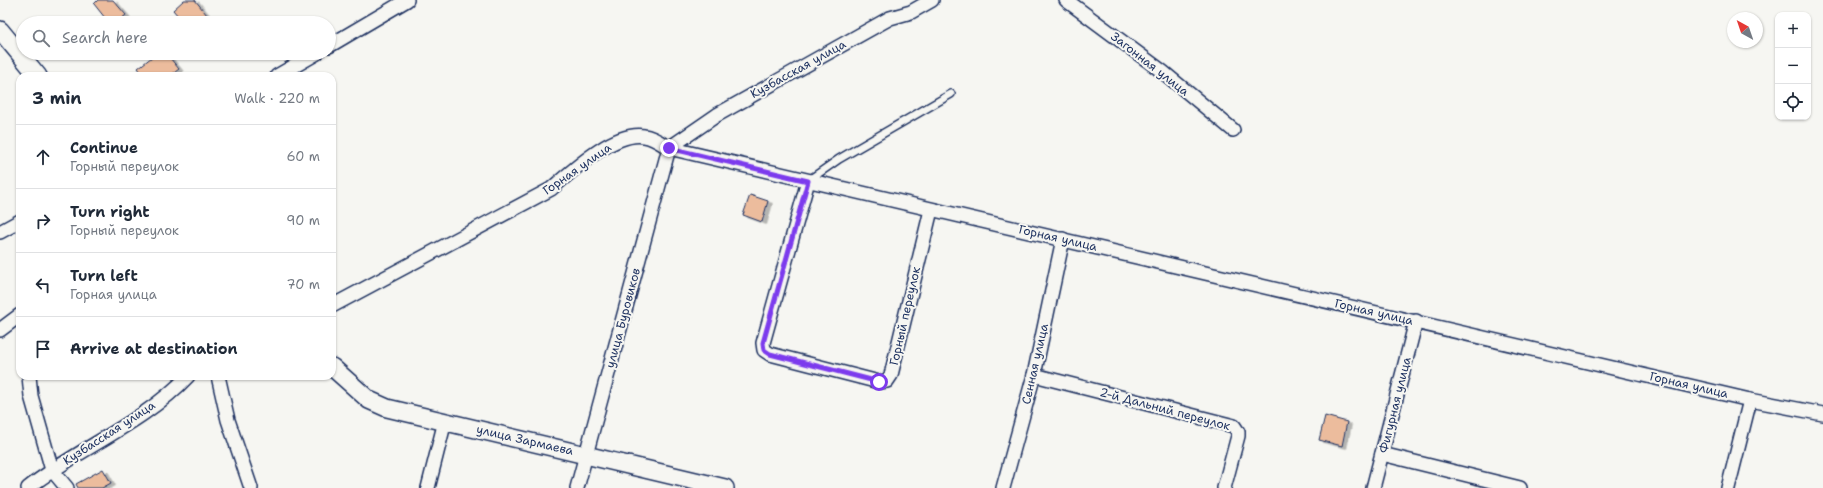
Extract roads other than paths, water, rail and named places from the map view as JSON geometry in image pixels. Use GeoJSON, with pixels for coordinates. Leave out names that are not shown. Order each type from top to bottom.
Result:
{"type":"FeatureCollection","features":[{"type":"Feature","properties":{"kind":"street"},"geometry":{"type":"LineString","coordinates":[[336,42],[407,0]]}},
{"type":"Feature","properties":{"kind":"street","name":"Кузбасская улица"},"geometry":{"type":"LineString","coordinates":[[669,148],[717,114],[890,18],[911,12],[932,0]]}},
{"type":"Feature","properties":{"kind":"street","name":"Загонная улица"},"geometry":{"type":"LineString","coordinates":[[1066,0],[1163,72],[1233,130]]}},
{"type":"Feature","properties":{"kind":"street"},"geometry":{"type":"LineString","coordinates":[[0,30],[16,49]]}},
{"type":"Feature","properties":{"kind":"street"},"geometry":{"type":"LineString","coordinates":[[25,60],[35,72]]}},
{"type":"Feature","properties":{"kind":"street"},"geometry":{"type":"LineString","coordinates":[[284,72],[305,60]]}},
{"type":"Feature","properties":{"kind":"street","name":"Горная улица"},"geometry":{"type":"LineString","coordinates":[[336,304],[551,189],[581,164],[611,144],[628,138],[643,136],[658,141],[669,148],[931,210],[1063,239],[1750,400],[1823,414]]}},
{"type":"Feature","properties":{"kind":"street","name":"улица Буровиков"},"geometry":{"type":"LineString","coordinates":[[577,488],[669,148]]}},
{"type":"Feature","properties":{"kind":"street","name":"Горный переулок"},"geometry":{"type":"LineString","coordinates":[[808,181],[763,343],[764,350],[770,354],[879,382],[887,381],[891,375],[931,210]]}},
{"type":"Feature","properties":{"kind":"street"},"geometry":{"type":"LineString","coordinates":[[0,232],[16,223]]}},
{"type":"Feature","properties":{"kind":"street","name":"Сенная улица"},"geometry":{"type":"LineString","coordinates":[[1002,488],[1034,375],[1063,239]]}},
{"type":"Feature","properties":{"kind":"street"},"geometry":{"type":"LineString","coordinates":[[0,330],[16,318]]}},
{"type":"Feature","properties":{"kind":"street","name":"Фигурная улица"},"geometry":{"type":"LineString","coordinates":[[1373,488],[1416,321]]}},
{"type":"Feature","properties":{"kind":"street","name":"улица Зармаева"},"geometry":{"type":"LineString","coordinates":[[336,372],[369,400],[387,408],[725,488]]}},
{"type":"Feature","properties":{"kind":"street","name":"2-й Дальний переулок"},"geometry":{"type":"LineString","coordinates":[[1034,375],[1234,426],[1238,432],[1238,436],[1224,488]]}},
{"type":"Feature","properties":{"kind":"street"},"geometry":{"type":"LineString","coordinates":[[29,380],[31,396],[52,470],[67,488]]}},
{"type":"Feature","properties":{"kind":"street","name":"Кузбасская улица"},"geometry":{"type":"LineString","coordinates":[[28,488],[52,470],[151,408],[183,380]]}},
{"type":"Feature","properties":{"kind":"street"},"geometry":{"type":"LineString","coordinates":[[219,380],[228,420],[251,488]]}},
{"type":"Feature","properties":{"kind":"street"},"geometry":{"type":"LineString","coordinates":[[1728,488],[1750,400]]}},
{"type":"Feature","properties":{"kind":"street"},"geometry":{"type":"LineString","coordinates":[[428,488],[445,421]]}},
{"type":"Feature","properties":{"kind":"street"},"geometry":{"type":"LineString","coordinates":[[1382,454],[1520,488]]}},
{"type":"Feature","properties":{"kind":"lane"},"geometry":{"type":"LineString","coordinates":[[808,181],[839,159],[951,94]]}}]}
